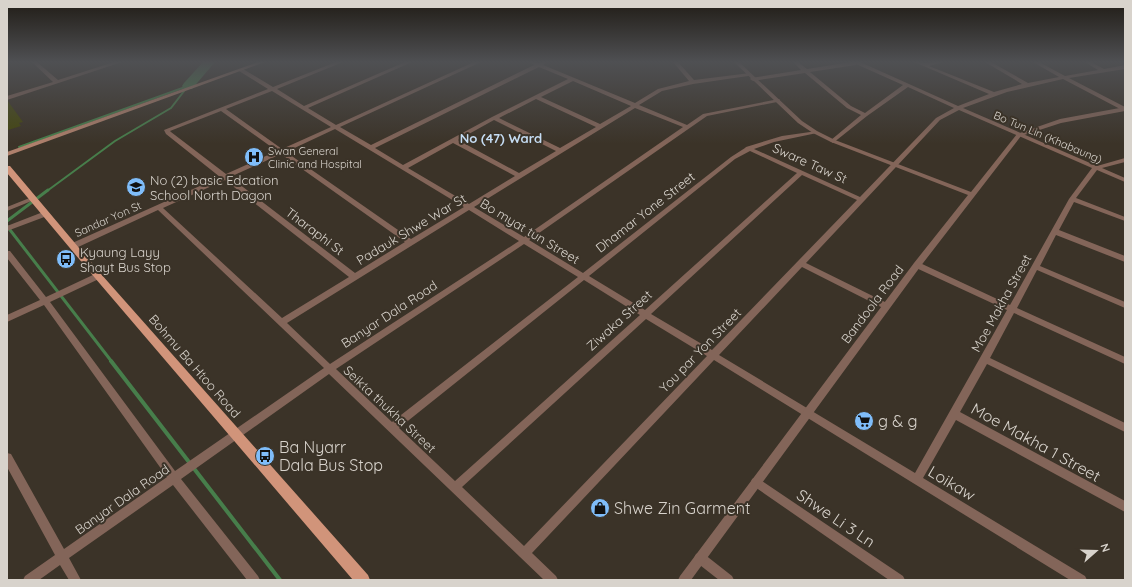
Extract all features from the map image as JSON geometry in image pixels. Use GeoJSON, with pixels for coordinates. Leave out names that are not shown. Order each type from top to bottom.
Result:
{"type":"FeatureCollection","features":[{"type":"Feature","properties":{"kind":"main road"},"geometry":{"type":"LineString","coordinates":[[7,154],[187,89]]}},
{"type":"Feature","properties":{"kind":"main road","name":"Bohmu Ba Htoo Road"},"geometry":{"type":"LineString","coordinates":[[7,168],[358,578]]}},
{"type":"Feature","properties":{"kind":"street"},"geometry":{"type":"LineString","coordinates":[[7,98],[34,89]]}},
{"type":"Feature","properties":{"kind":"street"},"geometry":{"type":"LineString","coordinates":[[222,109],[271,89]]}},
{"type":"Feature","properties":{"kind":"street","name":"Bo myat tun Street"},"geometry":{"type":"LineString","coordinates":[[273,89],[808,412]]}},
{"type":"Feature","properties":{"kind":"street"},"geometry":{"type":"LineString","coordinates":[[303,108],[346,89]]}},
{"type":"Feature","properties":{"kind":"street","name":"Sandar Yon St"},"geometry":{"type":"LineString","coordinates":[[73,246],[419,89]]}},
{"type":"Feature","properties":{"kind":"street"},"geometry":{"type":"LineString","coordinates":[[370,148],[489,89]]}},
{"type":"Feature","properties":{"kind":"street"},"geometry":{"type":"LineString","coordinates":[[402,168],[494,118],[552,89]]}},
{"type":"Feature","properties":{"kind":"street"},"geometry":{"type":"LineString","coordinates":[[594,89],[687,127]]}},
{"type":"Feature","properties":{"kind":"street","name":"Padauk Shwe War St"},"geometry":{"type":"LineString","coordinates":[[282,322],[663,89]]}},
{"type":"Feature","properties":{"kind":"street"},"geometry":{"type":"LineString","coordinates":[[766,89],[800,122],[814,132],[894,165],[972,194]]}},
{"type":"Feature","properties":{"kind":"street"},"geometry":{"type":"LineString","coordinates":[[828,89],[849,107],[865,115]]}},
{"type":"Feature","properties":{"kind":"street"},"geometry":{"type":"LineString","coordinates":[[833,141],[865,115],[901,89]]}},
{"type":"Feature","properties":{"kind":"street","name":"Bo Tun Lin (Khabaung)"},"geometry":{"type":"LineString","coordinates":[[914,89],[1125,180]]}},
{"type":"Feature","properties":{"kind":"street"},"geometry":{"type":"LineString","coordinates":[[980,89],[992,94]]}},
{"type":"Feature","properties":{"kind":"street","name":"You par Yon Street"},"geometry":{"type":"LineString","coordinates":[[524,554],[938,119],[956,108],[992,94],[1010,89]]}},
{"type":"Feature","properties":{"kind":"street"},"geometry":{"type":"LineString","coordinates":[[1086,89],[1125,109]]}},
{"type":"Feature","properties":{"kind":"street"},"geometry":{"type":"LineString","coordinates":[[536,97],[601,127]]}},
{"type":"Feature","properties":{"kind":"street","name":"Banyar Dala Road"},"geometry":{"type":"LineString","coordinates":[[28,580],[329,369],[523,241],[705,115],[778,100]]}},
{"type":"Feature","properties":{"kind":"street"},"geometry":{"type":"LineString","coordinates":[[222,109],[411,243]]}},
{"type":"Feature","properties":{"kind":"street","name":"Tharaphi St"},"geometry":{"type":"LineString","coordinates":[[222,109],[167,130],[168,133],[355,277]]}},
{"type":"Feature","properties":{"kind":"street"},"geometry":{"type":"LineString","coordinates":[[1019,135],[1060,121],[1125,109]]}},
{"type":"Feature","properties":{"kind":"street"},"geometry":{"type":"LineString","coordinates":[[494,118],[562,151]]}},
{"type":"Feature","properties":{"kind":"street","name":"Dhamar Yone Street"},"geometry":{"type":"LineString","coordinates":[[392,428],[733,158],[748,148],[766,141],[814,132]]}},
{"type":"Feature","properties":{"kind":"street","name":"Bandoola Road"},"geometry":{"type":"LineString","coordinates":[[684,580],[886,306],[1019,135]]}},
{"type":"Feature","properties":{"kind":"street"},"geometry":{"type":"LineString","coordinates":[[453,140],[520,176]]}},
{"type":"Feature","properties":{"kind":"street","name":"Sware Taw St"},"geometry":{"type":"LineString","coordinates":[[748,148],[862,200]]}},
{"type":"Feature","properties":{"kind":"street"},"geometry":{"type":"LineString","coordinates":[[1095,168],[1125,160]]}},
{"type":"Feature","properties":{"kind":"street","name":"Moe Makha Street"},"geometry":{"type":"LineString","coordinates":[[916,480],[1013,309],[1072,199],[1095,168]]}},
{"type":"Feature","properties":{"kind":"street","name":"Ziwaka Street"},"geometry":{"type":"LineString","coordinates":[[454,488],[801,173]]}},
{"type":"Feature","properties":{"kind":"street"},"geometry":{"type":"LineString","coordinates":[[7,209],[32,199]]}},
{"type":"Feature","properties":{"kind":"street"},"geometry":{"type":"LineString","coordinates":[[1072,199],[1125,219]]}},
{"type":"Feature","properties":{"kind":"street","name":"Seikta thukha Street"},"geometry":{"type":"LineString","coordinates":[[158,207],[282,322],[329,369],[552,580]]}},
{"type":"Feature","properties":{"kind":"street"},"geometry":{"type":"LineString","coordinates":[[7,229],[45,214]]}},
{"type":"Feature","properties":{"kind":"street"},"geometry":{"type":"LineString","coordinates":[[1054,231],[1125,259]]}},
{"type":"Feature","properties":{"kind":"street"},"geometry":{"type":"LineString","coordinates":[[7,253],[174,478],[254,580]]}},
{"type":"Feature","properties":{"kind":"street"},"geometry":{"type":"LineString","coordinates":[[800,264],[886,306]]}},
{"type":"Feature","properties":{"kind":"street"},"geometry":{"type":"LineString","coordinates":[[917,266],[1125,361]]}},
{"type":"Feature","properties":{"kind":"street"},"geometry":{"type":"LineString","coordinates":[[1036,267],[1125,305]]}},
{"type":"Feature","properties":{"kind":"street"},"geometry":{"type":"LineString","coordinates":[[7,319],[98,276]]}},
{"type":"Feature","properties":{"kind":"street"},"geometry":{"type":"LineString","coordinates":[[985,359],[1125,428]]}},
{"type":"Feature","properties":{"kind":"street","name":"Loikaw"},"geometry":{"type":"LineString","coordinates":[[808,412],[916,480],[1081,580]]}},
{"type":"Feature","properties":{"kind":"street","name":"Moe Makha 1 Street"},"geometry":{"type":"LineString","coordinates":[[954,414],[1125,507]]}},
{"type":"Feature","properties":{"kind":"street"},"geometry":{"type":"LineString","coordinates":[[7,457],[75,580]]}},
{"type":"Feature","properties":{"kind":"street","name":"Shwe Li 3 Ln"},"geometry":{"type":"LineString","coordinates":[[756,482],[899,580]]}},
{"type":"Feature","properties":{"kind":"street"},"geometry":{"type":"LineString","coordinates":[[700,558],[728,580]]}},
{"type":"Feature","properties":{"kind":"waterway"},"geometry":{"type":"LineString","coordinates":[[19,147],[179,89]]}},
{"type":"Feature","properties":{"kind":"waterway"},"geometry":{"type":"LineString","coordinates":[[47,191],[115,141],[171,108],[185,89]]}},
{"type":"Feature","properties":{"kind":"waterway"},"geometry":{"type":"LineString","coordinates":[[7,221],[48,190]]}},
{"type":"Feature","properties":{"kind":"waterway"},"geometry":{"type":"LineString","coordinates":[[7,226],[112,362]]}},
{"type":"Feature","properties":{"kind":"waterway"},"geometry":{"type":"LineString","coordinates":[[111,361],[280,580]]}},
{"type":"Feature","properties":{"kind":"place","name":"Swan General Clinic and Hospital"},"geometry":{"type":"Point","coordinates":[254,157]}},
{"type":"Feature","properties":{"kind":"place","name":"No (2) basic Edcation School North Dagon"},"geometry":{"type":"Point","coordinates":[136,187]}},
{"type":"Feature","properties":{"kind":"place","name":"Kyaung Layy Shayt Bus Stop"},"geometry":{"type":"Point","coordinates":[66,259]}},
{"type":"Feature","properties":{"kind":"place","name":"g & g"},"geometry":{"type":"Point","coordinates":[864,421]}},
{"type":"Feature","properties":{"kind":"place","name":"Ba Nyarr Dala Bus Stop"},"geometry":{"type":"Point","coordinates":[265,456]}},
{"type":"Feature","properties":{"kind":"place","name":"Shwe Zin Garment"},"geometry":{"type":"Point","coordinates":[600,508]}},
{"type":"Feature","properties":{"kind":"district","name":"No (47) Ward"},"geometry":{"type":"Point","coordinates":[501,138]}}]}
